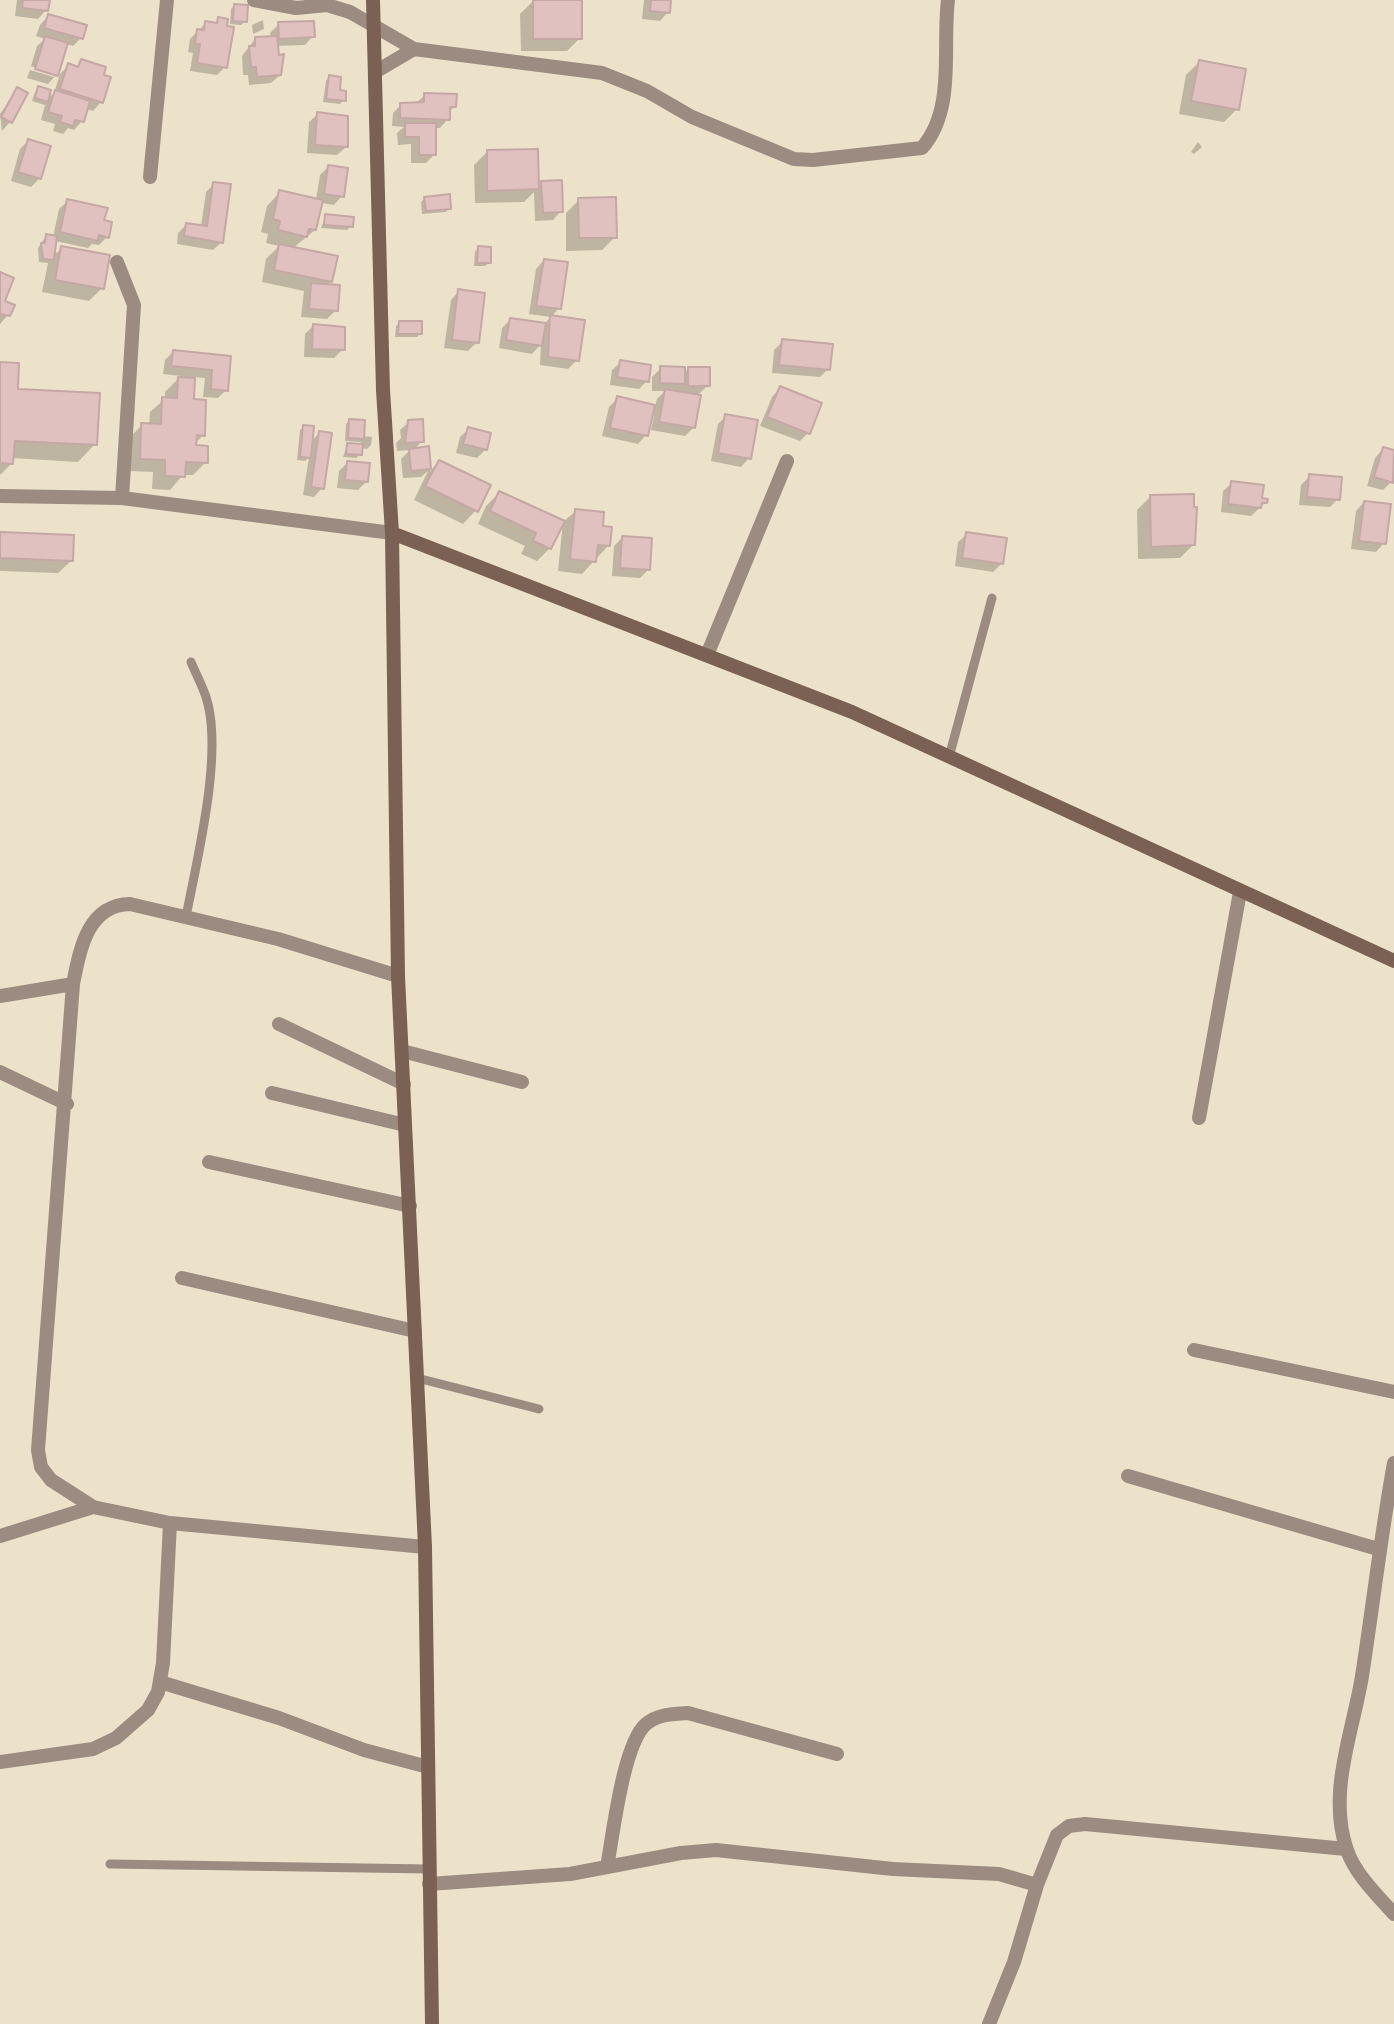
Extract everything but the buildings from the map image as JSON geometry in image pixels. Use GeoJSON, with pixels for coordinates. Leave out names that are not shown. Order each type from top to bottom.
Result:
{"type":"FeatureCollection","features":[{"type":"Feature","properties":{"kind":"main road"},"geometry":{"type":"LineString","coordinates":[[373,0],[383,390],[392,533],[398,976],[425,1547],[432,2024]]}},
{"type":"Feature","properties":{"kind":"main road"},"geometry":{"type":"LineString","coordinates":[[392,533],[852,712],[1394,961]]}},
{"type":"Feature","properties":{"kind":"street"},"geometry":{"type":"LineString","coordinates":[[150,177],[167,0]]}},
{"type":"Feature","properties":{"kind":"street"},"geometry":{"type":"LineString","coordinates":[[254,0],[296,8],[327,5],[350,12],[414,49],[602,73],[648,91],[692,117],[794,159],[813,160],[922,148],[932,136],[943,105],[948,0]]}},
{"type":"Feature","properties":{"kind":"street"},"geometry":{"type":"LineString","coordinates":[[375,72],[414,49]]}},
{"type":"Feature","properties":{"kind":"street"},"geometry":{"type":"LineString","coordinates":[[117,262],[134,305],[122,498]]}},
{"type":"Feature","properties":{"kind":"street"},"geometry":{"type":"LineString","coordinates":[[706,655],[787,460]]}},
{"type":"Feature","properties":{"kind":"street"},"geometry":{"type":"LineString","coordinates":[[0,496],[122,498],[392,533]]}},
{"type":"Feature","properties":{"kind":"street"},"geometry":{"type":"LineString","coordinates":[[1199,1118],[1240,891]]}},
{"type":"Feature","properties":{"kind":"street"},"geometry":{"type":"LineString","coordinates":[[398,976],[278,939],[130,904],[111,906],[91,925],[81,948],[73,984],[38,1450],[41,1467],[51,1479],[93,1507],[170,1523],[425,1547]]}},
{"type":"Feature","properties":{"kind":"street"},"geometry":{"type":"LineString","coordinates":[[0,996],[73,984]]}},
{"type":"Feature","properties":{"kind":"street"},"geometry":{"type":"LineString","coordinates":[[279,1024],[404,1084]]}},
{"type":"Feature","properties":{"kind":"street"},"geometry":{"type":"LineString","coordinates":[[402,1051],[522,1082]]}},
{"type":"Feature","properties":{"kind":"street"},"geometry":{"type":"LineString","coordinates":[[0,1072],[66,1104]]}},
{"type":"Feature","properties":{"kind":"street"},"geometry":{"type":"LineString","coordinates":[[272,1093],[405,1125]]}},
{"type":"Feature","properties":{"kind":"street"},"geometry":{"type":"LineString","coordinates":[[209,1161],[410,1206]]}},
{"type":"Feature","properties":{"kind":"street"},"geometry":{"type":"LineString","coordinates":[[183,1278],[415,1331]]}},
{"type":"Feature","properties":{"kind":"street"},"geometry":{"type":"LineString","coordinates":[[1194,1350],[1394,1392]]}},
{"type":"Feature","properties":{"kind":"street"},"geometry":{"type":"LineString","coordinates":[[1394,1463],[1378,1549],[1361,1680],[1340,1781],[1339,1811],[1346,1849],[1355,1868],[1394,1914]]}},
{"type":"Feature","properties":{"kind":"street"},"geometry":{"type":"LineString","coordinates":[[1128,1476],[1378,1549]]}},
{"type":"Feature","properties":{"kind":"street"},"geometry":{"type":"LineString","coordinates":[[0,1536],[93,1507]]}},
{"type":"Feature","properties":{"kind":"street"},"geometry":{"type":"LineString","coordinates":[[0,1762],[93,1749],[116,1738],[148,1710],[160,1682],[170,1523]]}},
{"type":"Feature","properties":{"kind":"street"},"geometry":{"type":"LineString","coordinates":[[160,1682],[279,1718],[365,1751],[428,1767]]}},
{"type":"Feature","properties":{"kind":"street"},"geometry":{"type":"LineString","coordinates":[[607,1867],[626,1767],[637,1735],[647,1724],[663,1715],[688,1713],[837,1754]]}},
{"type":"Feature","properties":{"kind":"street"},"geometry":{"type":"LineString","coordinates":[[989,2024],[1014,1962],[1037,1885],[1057,1835],[1062,1829],[1085,1824],[1346,1849]]}},
{"type":"Feature","properties":{"kind":"street"},"geometry":{"type":"LineString","coordinates":[[429,1884],[570,1874],[681,1853],[716,1850],[893,1869],[999,1874],[1037,1885]]}},
{"type":"Feature","properties":{"kind":"lane"},"geometry":{"type":"LineString","coordinates":[[949,757],[992,598]]}},
{"type":"Feature","properties":{"kind":"lane"},"geometry":{"type":"LineString","coordinates":[[186,916],[206,816],[211,739],[207,699],[191,662]]}},
{"type":"Feature","properties":{"kind":"lane"},"geometry":{"type":"LineString","coordinates":[[416,1378],[540,1409]]}},
{"type":"Feature","properties":{"kind":"lane"},"geometry":{"type":"LineString","coordinates":[[110,1864],[428,1869]]}}]}
